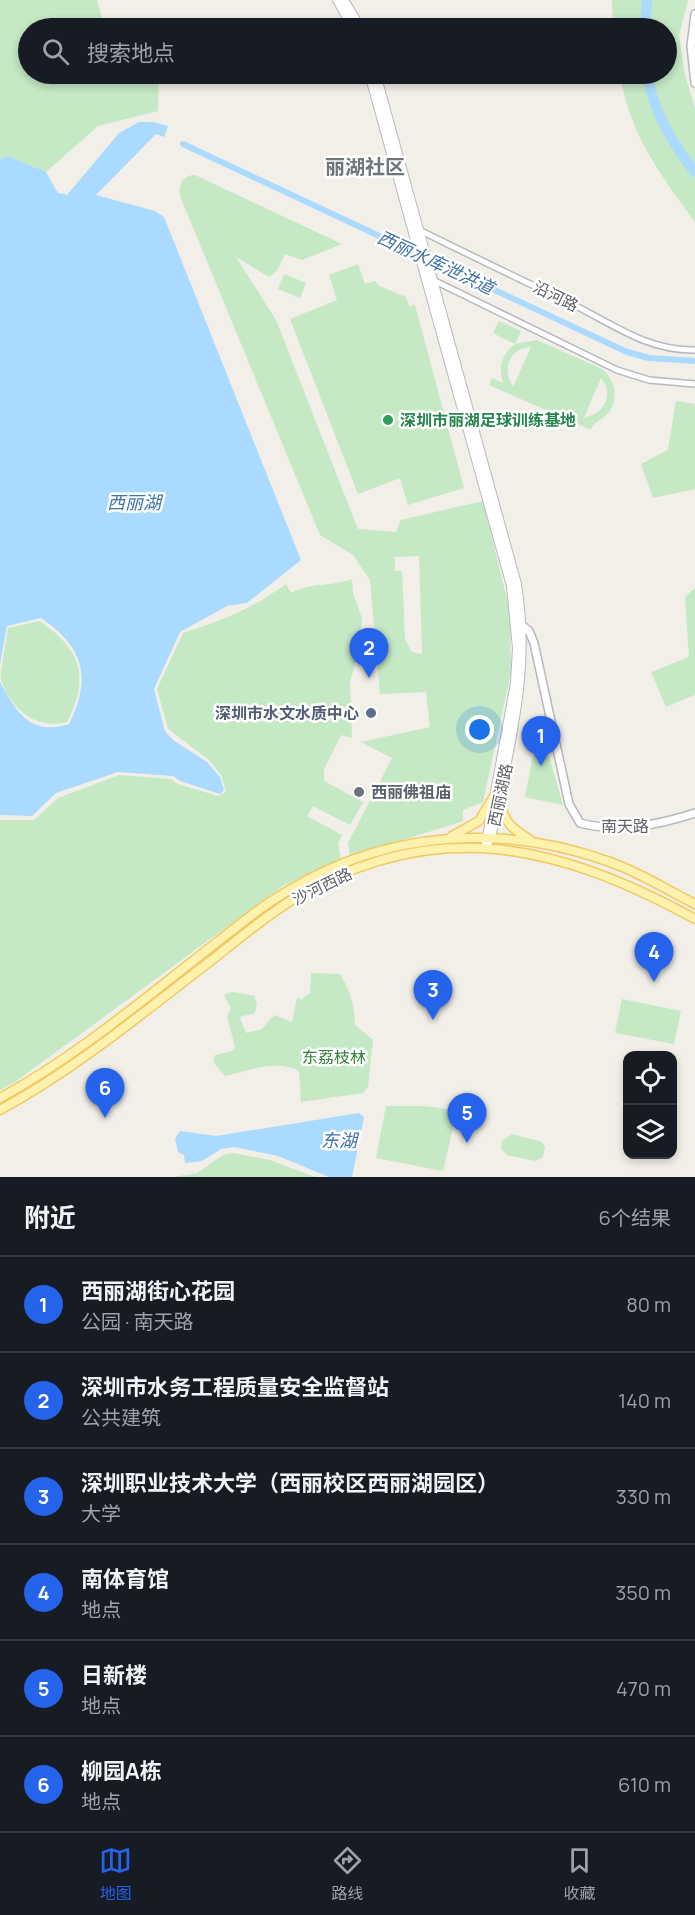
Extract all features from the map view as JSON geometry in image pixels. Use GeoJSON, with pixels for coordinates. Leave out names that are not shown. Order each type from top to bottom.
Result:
{"type":"FeatureCollection","features":[{"type":"Feature","properties":{"kind":"main road"},"geometry":{"type":"LineString","coordinates":[[337,0],[347,18]]}},
{"type":"Feature","properties":{"kind":"main road"},"geometry":{"type":"LineString","coordinates":[[344,0],[355,18]]}},
{"type":"Feature","properties":{"kind":"main road"},"geometry":{"type":"LineString","coordinates":[[372,84],[416,231]]}},
{"type":"Feature","properties":{"kind":"main road"},"geometry":{"type":"LineString","coordinates":[[379,84],[424,260]]}},
{"type":"Feature","properties":{"kind":"main road","name":"西丽湖路"},"geometry":{"type":"LineString","coordinates":[[424,260],[433,280],[517,584],[523,626],[521,683],[485,848]]}},
{"type":"Feature","properties":{"kind":"main road","name":"西丽湖路"},"geometry":{"type":"LineString","coordinates":[[424,260],[511,586],[516,617],[515,683],[497,797]]}},
{"type":"Feature","properties":{"kind":"main road"},"geometry":{"type":"LineString","coordinates":[[449,838],[479,821],[497,797]]}},
{"type":"Feature","properties":{"kind":"main road"},"geometry":{"type":"LineString","coordinates":[[497,797],[507,823],[532,841]]}},
{"type":"Feature","properties":{"kind":"main road","name":"沙河西路"},"geometry":{"type":"LineString","coordinates":[[0,1098],[42,1073],[103,1031],[260,909],[297,885],[365,855],[413,843],[449,838],[489,837],[532,841],[612,862],[695,904]]}},
{"type":"Feature","properties":{"kind":"main road","name":"沙河西路"},"geometry":{"type":"LineString","coordinates":[[0,1110],[88,1054],[266,917],[309,890],[353,870],[399,856],[437,850],[485,848],[530,853],[577,864],[622,882],[695,920]]}},
{"type":"Feature","properties":{"kind":"street"},"geometry":{"type":"LineString","coordinates":[[695,14],[691,46],[695,83]]}},
{"type":"Feature","properties":{"kind":"street","name":"沿河路"},"geometry":{"type":"LineString","coordinates":[[416,231],[582,309],[631,337],[661,347],[695,350]]}},
{"type":"Feature","properties":{"kind":"street"},"geometry":{"type":"LineString","coordinates":[[433,280],[617,370],[649,380],[695,384]]}},
{"type":"Feature","properties":{"kind":"street","name":"南天路"},"geometry":{"type":"LineString","coordinates":[[523,626],[529,631],[534,643],[568,804],[580,823],[598,827],[657,826],[695,813]]}},
{"type":"Feature","properties":{"kind":"green space"},"geometry":{"type":"Polygon","coordinates":[[[0,0],[97,0],[102,18],[18,18],[18,84],[159,84],[158,111],[98,126],[46,172],[8,156],[0,159],[0,0]]]}},
{"type":"Feature","properties":{"kind":"green space"},"geometry":{"type":"Polygon","coordinates":[[[612,0],[688,0],[679,36],[685,75],[695,108],[695,222],[648,153],[631,116],[622,84],[677,84],[677,18],[613,18],[612,0]]]}},
{"type":"Feature","properties":{"kind":"green space"},"geometry":{"type":"Polygon","coordinates":[[[191,175],[342,244],[302,260],[285,254],[277,271],[269,277],[236,257],[276,320],[358,529],[396,532],[401,520],[483,501],[510,612],[511,673],[483,802],[463,810],[463,821],[350,857],[348,843],[392,758],[361,742],[430,727],[426,692],[380,694],[370,580],[353,555],[320,535],[180,196],[182,181],[191,175]],[[419,556],[395,557],[395,571],[402,571],[405,639],[412,652],[422,654],[419,556]]]}},
{"type":"Feature","properties":{"kind":"green space","name":"深圳市丽湖足球训练基地"},"geometry":{"type":"Polygon","coordinates":[[[358,264],[365,284],[375,281],[379,286],[406,297],[409,306],[415,305],[464,488],[408,505],[400,478],[358,494],[290,319],[337,300],[329,275],[358,264]]]}},
{"type":"Feature","properties":{"kind":"green space"},"geometry":{"type":"Polygon","coordinates":[[[284,274],[306,283],[300,298],[278,289],[284,274]]]}},
{"type":"Feature","properties":{"kind":"green space"},"geometry":{"type":"Polygon","coordinates":[[[499,321],[521,331],[515,344],[493,333],[499,321]]]}},
{"type":"Feature","properties":{"kind":"green space"},"geometry":{"type":"Polygon","coordinates":[[[537,340],[602,369],[613,386],[615,393],[613,405],[591,430],[489,385],[492,378],[503,383],[502,361],[515,344],[537,340]],[[531,347],[518,351],[510,360],[508,373],[513,386],[514,385],[531,347]],[[601,378],[584,417],[597,412],[605,403],[607,391],[601,378]]]}},
{"type":"Feature","properties":{"kind":"green space"},"geometry":{"type":"Polygon","coordinates":[[[676,401],[695,404],[695,489],[653,498],[641,464],[668,450],[676,401]]]}},
{"type":"Feature","properties":{"kind":"green space"},"geometry":{"type":"Polygon","coordinates":[[[352,579],[353,593],[362,618],[359,649],[350,682],[352,738],[341,735],[324,769],[324,781],[363,802],[350,825],[313,806],[307,816],[342,835],[338,843],[341,860],[284,885],[15,1082],[0,1090],[0,820],[34,820],[58,798],[119,775],[171,779],[178,784],[218,796],[226,792],[222,777],[209,760],[168,729],[157,689],[183,633],[237,613],[286,584],[291,593],[307,587],[352,579]]]}},
{"type":"Feature","properties":{"kind":"green space"},"geometry":{"type":"Polygon","coordinates":[[[695,588],[695,695],[666,707],[651,672],[689,657],[685,597],[695,588]]]}},
{"type":"Feature","properties":{"kind":"green space"},"geometry":{"type":"Polygon","coordinates":[[[40,621],[65,643],[78,666],[78,691],[67,722],[45,723],[26,715],[11,700],[1,679],[8,628],[40,621]]]}},
{"type":"Feature","properties":{"kind":"green space"},"geometry":{"type":"Polygon","coordinates":[[[540,732],[543,735],[563,805],[525,797],[537,734],[540,732]]]}},
{"type":"Feature","properties":{"kind":"green space","name":"东荔枝林"},"geometry":{"type":"Polygon","coordinates":[[[311,973],[340,974],[351,999],[355,1025],[373,1040],[368,1087],[363,1093],[301,1102],[299,1071],[281,1066],[262,1067],[225,1076],[213,1062],[215,1055],[232,1051],[235,1047],[227,1016],[231,1008],[224,995],[233,992],[254,996],[257,1003],[255,1013],[240,1017],[246,1033],[262,1029],[274,1015],[292,1022],[297,998],[302,999],[310,993],[311,973]]]}},
{"type":"Feature","properties":{"kind":"green space"},"geometry":{"type":"Polygon","coordinates":[[[622,999],[681,1011],[674,1044],[615,1033],[622,999]]]}},
{"type":"Feature","properties":{"kind":"green space"},"geometry":{"type":"Polygon","coordinates":[[[386,1106],[423,1106],[457,1110],[443,1171],[376,1158],[386,1106]]]}},
{"type":"Feature","properties":{"kind":"green space"},"geometry":{"type":"Polygon","coordinates":[[[512,1134],[542,1142],[545,1147],[543,1157],[535,1161],[507,1155],[501,1148],[502,1141],[512,1134]]]}},
{"type":"Feature","properties":{"kind":"green space"},"geometry":{"type":"Polygon","coordinates":[[[233,1153],[270,1160],[315,1177],[173,1177],[197,1173],[223,1155],[233,1153]]]}},
{"type":"Feature","properties":{"kind":"water","name":"西丽湖"},"geometry":{"type":"Polygon","coordinates":[[[139,122],[154,122],[168,126],[164,137],[156,134],[96,195],[155,211],[164,217],[301,560],[247,603],[227,606],[180,632],[154,689],[165,731],[173,740],[207,762],[220,777],[224,790],[220,794],[180,781],[173,776],[118,772],[56,793],[32,816],[0,815],[0,682],[12,703],[26,719],[44,727],[56,727],[69,724],[76,707],[82,678],[75,652],[67,640],[41,618],[7,626],[0,664],[0,159],[8,156],[46,172],[58,193],[67,195],[119,133],[139,122]]]}},
{"type":"Feature","properties":{"kind":"water","name":"东湖"},"geometry":{"type":"Polygon","coordinates":[[[359,1113],[364,1117],[352,1177],[329,1177],[278,1156],[234,1147],[221,1149],[202,1161],[185,1163],[184,1155],[178,1152],[175,1139],[180,1131],[216,1136],[359,1113]]]}},
{"type":"Feature","properties":{"kind":"waterway"},"geometry":{"type":"LineString","coordinates":[[646,18],[647,0]]}},
{"type":"Feature","properties":{"kind":"waterway"},"geometry":{"type":"LineString","coordinates":[[650,84],[665,126],[695,172]]}},
{"type":"Feature","properties":{"kind":"waterway","name":"西丽水库泄洪道"},"geometry":{"type":"LineString","coordinates":[[183,144],[627,352],[649,358],[695,361]]}},
{"type":"Feature","properties":{"kind":"place","name":"深圳市丽湖足球训练基地"},"geometry":{"type":"Point","coordinates":[388,420]}},
{"type":"Feature","properties":{"kind":"place","name":"深圳市水务工程质量安全监督站"},"geometry":{"type":"Point","coordinates":[369,678]}},
{"type":"Feature","properties":{"kind":"place","name":"深圳市水文水质中心"},"geometry":{"type":"Point","coordinates":[371,713]}},
{"type":"Feature","properties":{"kind":"place","name":"西丽湖街心花园"},"geometry":{"type":"Point","coordinates":[541,766]}},
{"type":"Feature","properties":{"kind":"place","name":"西丽佛祖庙"},"geometry":{"type":"Point","coordinates":[359,792]}},
{"type":"Feature","properties":{"kind":"place","name":"南体育馆"},"geometry":{"type":"Point","coordinates":[654,982]}},
{"type":"Feature","properties":{"kind":"place","name":"深圳职业技术大学（西丽校区西丽湖园区）"},"geometry":{"type":"Point","coordinates":[433,1020]}},
{"type":"Feature","properties":{"kind":"place","name":"柳园A栋"},"geometry":{"type":"Point","coordinates":[105,1118]}},
{"type":"Feature","properties":{"kind":"place","name":"日新楼"},"geometry":{"type":"Point","coordinates":[467,1143]}},
{"type":"Feature","properties":{"kind":"district","name":"丽湖社区"},"geometry":{"type":"Point","coordinates":[365,166]}}]}
